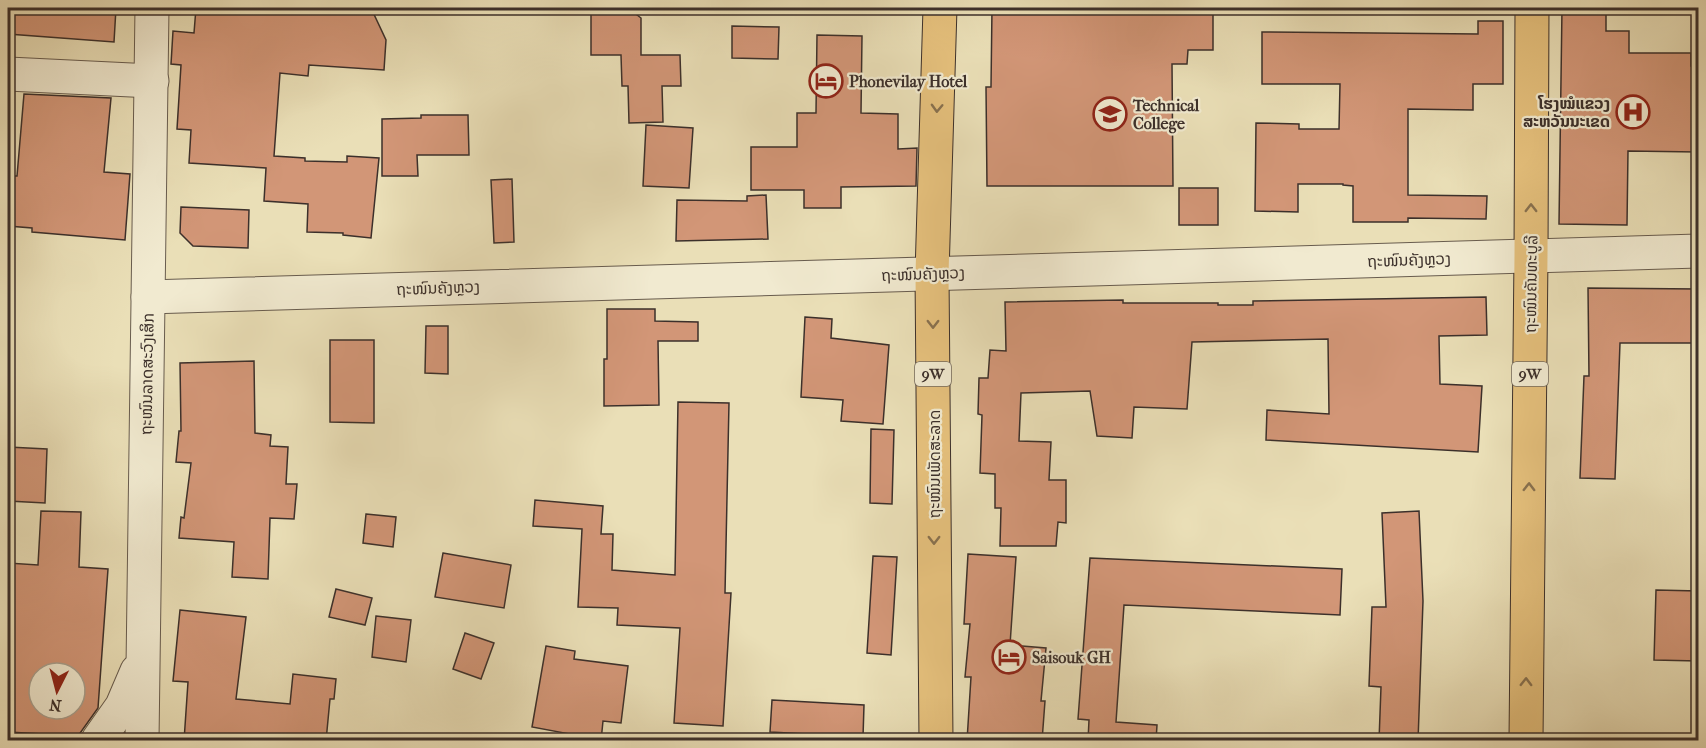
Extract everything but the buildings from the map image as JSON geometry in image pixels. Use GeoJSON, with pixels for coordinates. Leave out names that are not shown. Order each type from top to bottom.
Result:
{"type":"FeatureCollection","features":[{"type":"Feature","properties":{"kind":"main road","name":"ຖະໜົນເພັດສະລາດ"},"geometry":{"type":"LineString","coordinates":[[936,741],[932,274],[940,8]]}},
{"type":"Feature","properties":{"kind":"main road","name":"ຖະໜົນຄັນທະບູລີ"},"geometry":{"type":"LineString","coordinates":[[1526,741],[1532,8]]}},
{"type":"Feature","properties":{"kind":"street","name":"ຖະໜົນລາດສະວົງເສິກ"},"geometry":{"type":"LineString","coordinates":[[142,741],[152,8]]}},
{"type":"Feature","properties":{"kind":"street"},"geometry":{"type":"LineString","coordinates":[[8,74],[152,81]]}},
{"type":"Feature","properties":{"kind":"street","name":"ຖະໜົນຄັງຫຼວງ"},"geometry":{"type":"LineString","coordinates":[[148,297],[1698,251]]}},
{"type":"Feature","properties":{"kind":"street"},"geometry":{"type":"LineString","coordinates":[[98,741],[122,706],[134,682],[143,648]]}},
{"type":"Feature","properties":{"kind":"place","name":"Phonevilay Hotel"},"geometry":{"type":"Point","coordinates":[826,81]}},
{"type":"Feature","properties":{"kind":"place","name":"ໂຮງໝໍແຂວງ ສະຫວັນນະເຂດ"},"geometry":{"type":"Point","coordinates":[1633,112]}},
{"type":"Feature","properties":{"kind":"place","name":"Technical College"},"geometry":{"type":"Point","coordinates":[1110,114]}},
{"type":"Feature","properties":{"kind":"place","name":"Saisouk GH"},"geometry":{"type":"Point","coordinates":[1009,657]}}]}
